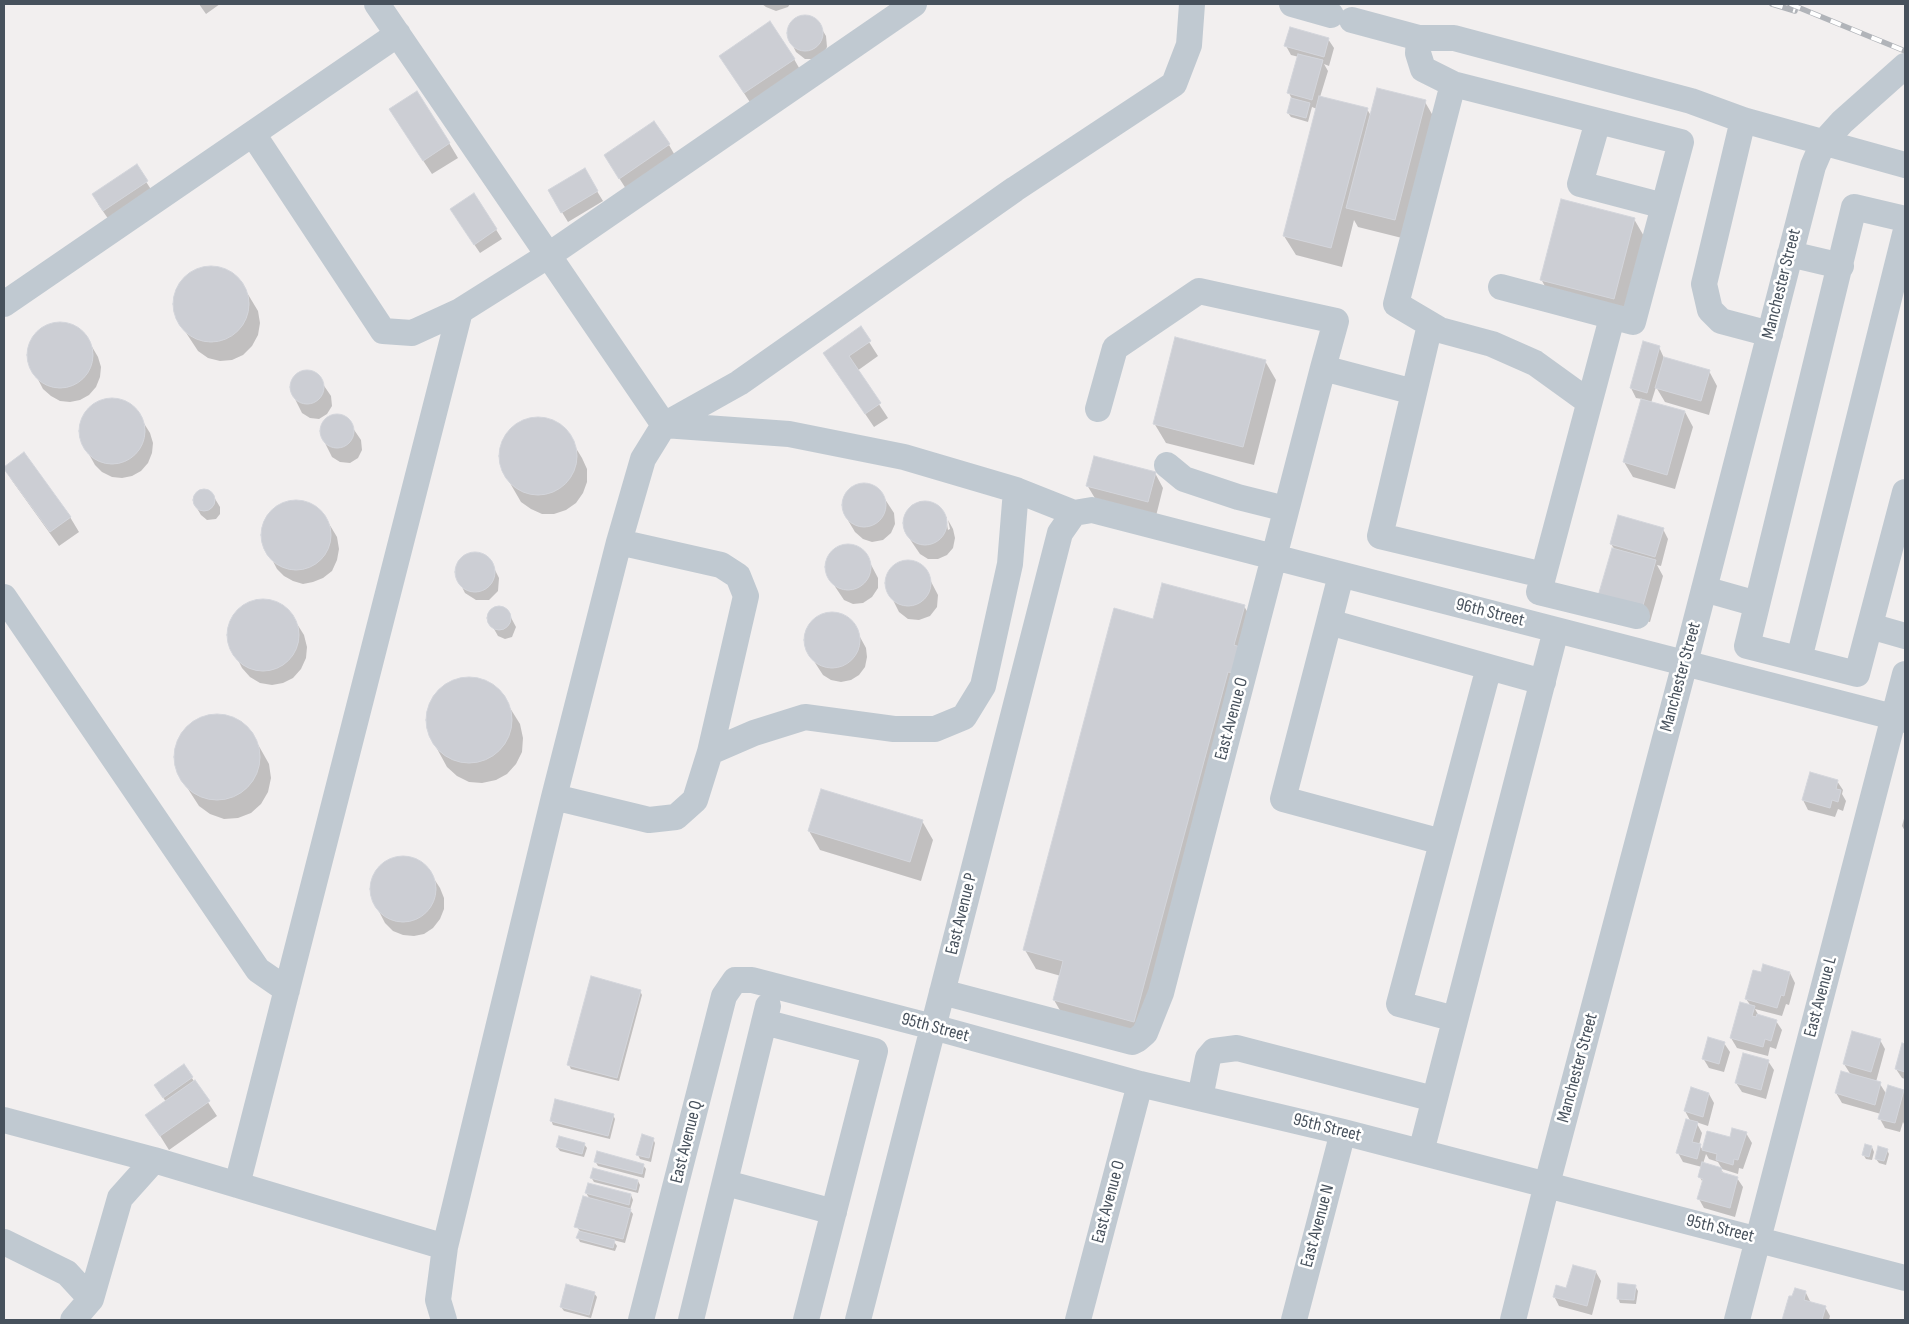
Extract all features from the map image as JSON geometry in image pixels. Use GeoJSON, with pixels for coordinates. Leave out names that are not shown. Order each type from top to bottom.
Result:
{"type":"FeatureCollection","features":[{"type":"Feature","properties":{"kind":"street"},"geometry":{"type":"LineString","coordinates":[[377,4],[664,425]]}},
{"type":"Feature","properties":{"kind":"street"},"geometry":{"type":"LineString","coordinates":[[253,134],[383,331],[412,333],[460,311],[548,255],[914,4]]}},
{"type":"Feature","properties":{"kind":"street"},"geometry":{"type":"LineString","coordinates":[[438,1313],[445,1247],[554,797],[619,542],[643,459],[664,425],[739,383],[1014,189],[1174,84],[1189,45],[1192,4]]}},
{"type":"Feature","properties":{"kind":"street"},"geometry":{"type":"LineString","coordinates":[[1292,4],[1419,38],[1454,38],[1691,101],[1743,120],[1905,165]]}},
{"type":"Feature","properties":{"kind":"street"},"geometry":{"type":"LineString","coordinates":[[4,304],[398,34]]}},
{"type":"Feature","properties":{"kind":"street"},"geometry":{"type":"LineString","coordinates":[[1419,38],[1418,53],[1423,69],[1453,84],[1681,142],[1633,322],[1501,287]]}},
{"type":"Feature","properties":{"kind":"street","name":"Manchester Street"},"geometry":{"type":"LineString","coordinates":[[1513,1320],[1813,166],[1823,143],[1842,122],[1905,66]]}},
{"type":"Feature","properties":{"kind":"street"},"geometry":{"type":"LineString","coordinates":[[1453,84],[1396,304],[1440,330],[1492,344],[1535,363],[1589,402]]}},
{"type":"Feature","properties":{"kind":"street"},"geometry":{"type":"LineString","coordinates":[[1743,120],[1704,284],[1710,310],[1721,320],[1770,334]]}},
{"type":"Feature","properties":{"kind":"street"},"geometry":{"type":"LineString","coordinates":[[1598,121],[1580,184],[1664,206]]}},
{"type":"Feature","properties":{"kind":"street"},"geometry":{"type":"LineString","coordinates":[[1905,219],[1854,208],[1747,646],[1857,674],[1905,492]]}},
{"type":"Feature","properties":{"kind":"street"},"geometry":{"type":"LineString","coordinates":[[1799,660],[1905,234]]}},
{"type":"Feature","properties":{"kind":"street"},"geometry":{"type":"LineString","coordinates":[[1790,254],[1841,266]]}},
{"type":"Feature","properties":{"kind":"street","name":"East Avenue O"},"geometry":{"type":"LineString","coordinates":[[1093,1031],[1132,1042],[1138,1040],[1145,1033],[1161,993],[1336,321],[1199,291],[1115,348],[1098,409]]}},
{"type":"Feature","properties":{"kind":"street"},"geometry":{"type":"LineString","coordinates":[[237,1185],[460,311]]}},
{"type":"Feature","properties":{"kind":"street"},"geometry":{"type":"LineString","coordinates":[[1430,325],[1380,536],[1543,575]]}},
{"type":"Feature","properties":{"kind":"street"},"geometry":{"type":"LineString","coordinates":[[1609,329],[1539,592],[1637,616]]}},
{"type":"Feature","properties":{"kind":"street"},"geometry":{"type":"LineString","coordinates":[[1320,378],[1414,392]]}},
{"type":"Feature","properties":{"kind":"street"},"geometry":{"type":"LineString","coordinates":[[664,425],[789,434],[904,458],[1016,490],[1074,513]]}},
{"type":"Feature","properties":{"kind":"street"},"geometry":{"type":"LineString","coordinates":[[1167,465],[1184,479],[1238,497],[1286,509]]}},
{"type":"Feature","properties":{"kind":"street"},"geometry":{"type":"LineString","coordinates":[[710,752],[754,733],[805,717],[894,729],[935,730],[964,717],[983,686],[1010,564],[1016,490]]}},
{"type":"Feature","properties":{"kind":"street","name":"96th Street"},"geometry":{"type":"LineString","coordinates":[[1074,513],[1092,510],[1341,576],[1900,718]]}},
{"type":"Feature","properties":{"kind":"street","name":"East Avenue P"},"geometry":{"type":"LineString","coordinates":[[858,1320],[1060,533],[1074,513]]}},
{"type":"Feature","properties":{"kind":"street"},"geometry":{"type":"LineString","coordinates":[[554,797],[649,820],[676,817],[695,800],[710,752],[746,596],[738,576],[721,565],[619,542]]}},
{"type":"Feature","properties":{"kind":"street"},"geometry":{"type":"LineString","coordinates":[[1341,576],[1283,799],[1442,842]]}},
{"type":"Feature","properties":{"kind":"street"},"geometry":{"type":"LineString","coordinates":[[1704,589],[1757,604]]}},
{"type":"Feature","properties":{"kind":"street"},"geometry":{"type":"LineString","coordinates":[[4,597],[258,970],[287,990]]}},
{"type":"Feature","properties":{"kind":"street"},"geometry":{"type":"LineString","coordinates":[[1329,622],[1543,682]]}},
{"type":"Feature","properties":{"kind":"street"},"geometry":{"type":"LineString","coordinates":[[1870,626],[1905,636]]}},
{"type":"Feature","properties":{"kind":"street"},"geometry":{"type":"LineString","coordinates":[[1421,1152],[1556,630]]}},
{"type":"Feature","properties":{"kind":"street"},"geometry":{"type":"LineString","coordinates":[[1455,1019],[1399,1004],[1489,668]]}},
{"type":"Feature","properties":{"kind":"street","name":"East Avenue L"},"geometry":{"type":"LineString","coordinates":[[1737,1320],[1900,718],[1905,674]]}},
{"type":"Feature","properties":{"kind":"street","name":"East Avenue Q"},"geometry":{"type":"LineString","coordinates":[[642,1320],[724,996],[735,980],[761,983]]}},
{"type":"Feature","properties":{"kind":"street"},"geometry":{"type":"LineString","coordinates":[[691,1320],[764,1022],[761,983]]}},
{"type":"Feature","properties":{"kind":"street","name":"95th Street"},"geometry":{"type":"LineString","coordinates":[[761,983],[933,1026],[1140,1084],[1343,1132],[1758,1238],[1905,1278]]}},
{"type":"Feature","properties":{"kind":"street"},"geometry":{"type":"LineString","coordinates":[[942,992],[1093,1031],[1083,1067]]}},
{"type":"Feature","properties":{"kind":"street"},"geometry":{"type":"LineString","coordinates":[[806,1320],[884,1014]]}},
{"type":"Feature","properties":{"kind":"street"},"geometry":{"type":"LineString","coordinates":[[764,1022],[875,1051]]}},
{"type":"Feature","properties":{"kind":"street"},"geometry":{"type":"LineString","coordinates":[[1200,1098],[1208,1058],[1214,1051],[1237,1048],[1434,1099]]}},
{"type":"Feature","properties":{"kind":"street","name":"East Avenue O"},"geometry":{"type":"LineString","coordinates":[[1078,1320],[1140,1084]]}},
{"type":"Feature","properties":{"kind":"street"},"geometry":{"type":"LineString","coordinates":[[4,1120],[154,1160],[445,1247]]}},
{"type":"Feature","properties":{"kind":"street","name":"East Avenue N"},"geometry":{"type":"LineString","coordinates":[[1294,1320],[1343,1132]]}},
{"type":"Feature","properties":{"kind":"street"},"geometry":{"type":"LineString","coordinates":[[73,1320],[91,1299],[120,1198],[154,1160]]}},
{"type":"Feature","properties":{"kind":"street"},"geometry":{"type":"LineString","coordinates":[[726,1183],[834,1212]]}},
{"type":"Feature","properties":{"kind":"street"},"geometry":{"type":"LineString","coordinates":[[4,1242],[67,1273],[91,1299]]}},
{"type":"Feature","properties":{"kind":"building"},"geometry":{"type":"Polygon","coordinates":[[[805,15],[812,16],[818,20],[822,26],[822,40],[818,46],[812,50],[805,51],[798,50],[792,46],[788,40],[787,33],[788,26],[792,20],[798,16],[805,15]]]}},
{"type":"Feature","properties":{"kind":"building"},"geometry":{"type":"Polygon","coordinates":[[[770,21],[795,59],[744,93],[719,56],[770,21]]]}},
{"type":"Feature","properties":{"kind":"building"},"geometry":{"type":"Polygon","coordinates":[[[1290,27],[1329,38],[1324,57],[1284,46],[1290,27]]]}},
{"type":"Feature","properties":{"kind":"building"},"geometry":{"type":"Polygon","coordinates":[[[1298,54],[1323,60],[1312,100],[1287,93],[1298,54]]]}},
{"type":"Feature","properties":{"kind":"building"},"geometry":{"type":"Polygon","coordinates":[[[1377,88],[1426,100],[1395,220],[1346,208],[1377,88]]]}},
{"type":"Feature","properties":{"kind":"building"},"geometry":{"type":"Polygon","coordinates":[[[417,91],[450,143],[423,161],[389,109],[417,91]]]}},
{"type":"Feature","properties":{"kind":"building"},"geometry":{"type":"Polygon","coordinates":[[[1319,96],[1368,108],[1331,248],[1283,236],[1319,96]]]}},
{"type":"Feature","properties":{"kind":"building"},"geometry":{"type":"Polygon","coordinates":[[[1291,98],[1310,103],[1306,118],[1287,113],[1291,98]]]}},
{"type":"Feature","properties":{"kind":"building"},"geometry":{"type":"Polygon","coordinates":[[[654,121],[670,144],[619,179],[604,155],[654,121]]]}},
{"type":"Feature","properties":{"kind":"building"},"geometry":{"type":"Polygon","coordinates":[[[137,164],[148,181],[103,211],[92,194],[137,164]]]}},
{"type":"Feature","properties":{"kind":"building"},"geometry":{"type":"Polygon","coordinates":[[[585,168],[598,191],[561,213],[548,190],[585,168]]]}},
{"type":"Feature","properties":{"kind":"building"},"geometry":{"type":"Polygon","coordinates":[[[474,193],[497,229],[474,245],[450,209],[474,193]]]}},
{"type":"Feature","properties":{"kind":"building"},"geometry":{"type":"Polygon","coordinates":[[[1561,199],[1635,218],[1614,299],[1540,280],[1561,199]]]}},
{"type":"Feature","properties":{"kind":"building"},"geometry":{"type":"Polygon","coordinates":[[[211,266],[226,269],[238,277],[246,289],[249,304],[246,319],[238,331],[226,339],[211,342],[196,339],[184,331],[176,319],[173,304],[176,289],[184,277],[196,269],[211,266]]]}},
{"type":"Feature","properties":{"kind":"building"},"geometry":{"type":"Polygon","coordinates":[[[60,322],[73,324],[88,337],[91,342],[93,355],[91,368],[78,383],[73,386],[60,388],[47,386],[32,373],[29,368],[27,355],[29,342],[42,327],[47,324],[60,322]]]}},
{"type":"Feature","properties":{"kind":"building"},"geometry":{"type":"Polygon","coordinates":[[[861,326],[871,341],[849,356],[881,403],[865,414],[823,353],[861,326]]]}},
{"type":"Feature","properties":{"kind":"building"},"geometry":{"type":"Polygon","coordinates":[[[1175,337],[1266,360],[1243,447],[1153,424],[1175,337]]]}},
{"type":"Feature","properties":{"kind":"building"},"geometry":{"type":"Polygon","coordinates":[[[1643,341],[1660,346],[1647,393],[1630,388],[1643,341]]]}},
{"type":"Feature","properties":{"kind":"building"},"geometry":{"type":"Polygon","coordinates":[[[1664,357],[1710,370],[1701,401],[1655,388],[1664,357]]]}},
{"type":"Feature","properties":{"kind":"building"},"geometry":{"type":"Polygon","coordinates":[[[307,370],[314,371],[319,375],[323,380],[323,394],[319,399],[314,403],[307,404],[300,403],[295,399],[291,394],[290,387],[291,380],[295,375],[300,371],[307,370]]]}},
{"type":"Feature","properties":{"kind":"building"},"geometry":{"type":"Polygon","coordinates":[[[112,398],[125,400],[140,413],[143,418],[145,431],[143,444],[130,459],[125,462],[112,464],[99,462],[84,449],[81,444],[79,431],[81,418],[94,403],[99,400],[112,398]]]}},
{"type":"Feature","properties":{"kind":"building"},"geometry":{"type":"Polygon","coordinates":[[[1641,399],[1685,411],[1667,475],[1623,462],[1641,399]]]}},
{"type":"Feature","properties":{"kind":"building"},"geometry":{"type":"Polygon","coordinates":[[[337,414],[344,415],[349,419],[353,424],[353,438],[349,443],[344,447],[337,448],[330,447],[325,443],[321,438],[320,431],[321,424],[325,419],[330,415],[337,414]]]}},
{"type":"Feature","properties":{"kind":"building"},"geometry":{"type":"Polygon","coordinates":[[[538,417],[553,420],[566,428],[574,441],[577,456],[574,471],[566,484],[553,492],[538,495],[523,492],[510,484],[502,471],[499,456],[502,441],[510,428],[523,420],[538,417]]]}},
{"type":"Feature","properties":{"kind":"building"},"geometry":{"type":"Polygon","coordinates":[[[24,452],[71,517],[50,532],[4,469],[4,467],[24,452]]]}},
{"type":"Feature","properties":{"kind":"building"},"geometry":{"type":"Polygon","coordinates":[[[1094,456],[1156,472],[1148,502],[1086,486],[1094,456]]]}},
{"type":"Feature","properties":{"kind":"building"},"geometry":{"type":"Polygon","coordinates":[[[868,483],[880,489],[885,496],[885,514],[880,521],[873,526],[860,527],[852,524],[845,517],[842,501],[845,493],[852,486],[868,483]]]}},
{"type":"Feature","properties":{"kind":"building"},"geometry":{"type":"Polygon","coordinates":[[[200,489],[208,489],[215,496],[215,504],[208,511],[200,511],[193,504],[193,496],[200,489]]]}},
{"type":"Feature","properties":{"kind":"building"},"geometry":{"type":"Polygon","coordinates":[[[296,500],[315,506],[325,516],[331,535],[325,554],[315,564],[296,570],[277,564],[267,554],[261,535],[267,516],[277,506],[296,500]]]}},
{"type":"Feature","properties":{"kind":"building"},"geometry":{"type":"Polygon","coordinates":[[[929,501],[941,507],[946,514],[946,532],[941,539],[934,544],[921,545],[913,542],[906,535],[903,519],[906,511],[913,504],[929,501]]]}},
{"type":"Feature","properties":{"kind":"building"},"geometry":{"type":"Polygon","coordinates":[[[1618,515],[1664,528],[1655,557],[1610,544],[1618,515]]]}},
{"type":"Feature","properties":{"kind":"building"},"geometry":{"type":"Polygon","coordinates":[[[848,544],[861,548],[867,554],[871,567],[867,580],[861,586],[848,590],[835,586],[829,580],[825,567],[829,554],[835,548],[848,544]]]}},
{"type":"Feature","properties":{"kind":"building"},"geometry":{"type":"Polygon","coordinates":[[[1612,548],[1656,560],[1642,609],[1598,596],[1612,548]]]}},
{"type":"Feature","properties":{"kind":"building"},"geometry":{"type":"Polygon","coordinates":[[[479,552],[486,555],[492,561],[495,572],[494,580],[486,589],[479,592],[471,592],[464,589],[456,580],[455,568],[458,561],[467,553],[479,552]]]}},
{"type":"Feature","properties":{"kind":"building"},"geometry":{"type":"Polygon","coordinates":[[[908,560],[921,564],[927,570],[931,583],[927,596],[921,602],[908,606],[895,602],[889,596],[885,583],[889,570],[895,564],[908,560]]]}},
{"type":"Feature","properties":{"kind":"building"},"geometry":{"type":"Polygon","coordinates":[[[1162,583],[1245,605],[1234,645],[1240,647],[1233,673],[1228,672],[1134,1022],[1053,1000],[1063,961],[1023,950],[1114,608],[1153,619],[1162,583]]]}},
{"type":"Feature","properties":{"kind":"building"},"geometry":{"type":"Polygon","coordinates":[[[263,599],[283,605],[293,615],[299,635],[293,655],[283,665],[263,671],[243,665],[233,655],[227,635],[233,615],[243,605],[263,599]]]}},
{"type":"Feature","properties":{"kind":"building"},"geometry":{"type":"Polygon","coordinates":[[[499,606],[507,610],[511,618],[507,626],[499,630],[491,626],[487,618],[491,610],[499,606]]]}},
{"type":"Feature","properties":{"kind":"building"},"geometry":{"type":"Polygon","coordinates":[[[832,612],[843,614],[852,620],[858,629],[860,640],[858,651],[852,660],[843,666],[832,668],[821,666],[812,660],[806,651],[804,640],[806,629],[812,620],[821,614],[832,612]]]}},
{"type":"Feature","properties":{"kind":"building"},"geometry":{"type":"Polygon","coordinates":[[[469,677],[486,680],[500,689],[509,703],[512,720],[509,737],[500,751],[486,760],[469,763],[452,760],[438,751],[429,737],[426,720],[429,703],[438,689],[452,680],[469,677]]]}},
{"type":"Feature","properties":{"kind":"building"},"geometry":{"type":"Polygon","coordinates":[[[217,714],[233,717],[241,721],[253,733],[257,741],[260,757],[257,773],[253,781],[241,793],[233,797],[217,800],[201,797],[193,793],[181,781],[177,773],[174,757],[177,741],[181,733],[193,721],[201,717],[217,714]]]}},
{"type":"Feature","properties":{"kind":"building"},"geometry":{"type":"Polygon","coordinates":[[[1810,772],[1838,780],[1836,789],[1841,790],[1838,802],[1832,800],[1830,808],[1802,800],[1810,772]]]}},
{"type":"Feature","properties":{"kind":"building"},"geometry":{"type":"Polygon","coordinates":[[[821,789],[923,820],[910,862],[808,831],[821,789]]]}},
{"type":"Feature","properties":{"kind":"building"},"geometry":{"type":"Polygon","coordinates":[[[396,856],[410,856],[422,861],[431,870],[436,882],[434,902],[427,913],[410,922],[396,922],[384,917],[375,908],[370,896],[370,882],[375,870],[384,861],[396,856]]]}},
{"type":"Feature","properties":{"kind":"building"},"geometry":{"type":"Polygon","coordinates":[[[1763,964],[1790,972],[1784,996],[1781,995],[1777,1008],[1745,999],[1753,970],[1761,972],[1763,964]]]}},
{"type":"Feature","properties":{"kind":"building"},"geometry":{"type":"Polygon","coordinates":[[[591,976],[641,990],[617,1078],[567,1065],[591,976]]]}},
{"type":"Feature","properties":{"kind":"building"},"geometry":{"type":"Polygon","coordinates":[[[1740,1002],[1755,1006],[1752,1016],[1756,1017],[1757,1014],[1777,1020],[1771,1041],[1765,1039],[1763,1047],[1730,1038],[1740,1002]]]}},
{"type":"Feature","properties":{"kind":"building"},"geometry":{"type":"Polygon","coordinates":[[[1852,1031],[1881,1039],[1871,1072],[1843,1064],[1852,1031]]]}},
{"type":"Feature","properties":{"kind":"building"},"geometry":{"type":"Polygon","coordinates":[[[1708,1037],[1725,1042],[1719,1064],[1702,1059],[1708,1037]]]}},
{"type":"Feature","properties":{"kind":"building"},"geometry":{"type":"Polygon","coordinates":[[[1902,1043],[1905,1044],[1905,1072],[1895,1069],[1902,1043]]]}},
{"type":"Feature","properties":{"kind":"building"},"geometry":{"type":"Polygon","coordinates":[[[1743,1053],[1769,1060],[1761,1090],[1735,1083],[1743,1053]]]}},
{"type":"Feature","properties":{"kind":"building"},"geometry":{"type":"Polygon","coordinates":[[[184,1064],[193,1077],[163,1098],[154,1085],[184,1064]]]}},
{"type":"Feature","properties":{"kind":"building"},"geometry":{"type":"Polygon","coordinates":[[[1841,1071],[1881,1082],[1875,1105],[1835,1093],[1841,1071]]]}},
{"type":"Feature","properties":{"kind":"building"},"geometry":{"type":"Polygon","coordinates":[[[195,1080],[210,1101],[160,1136],[145,1115],[195,1080]]]}},
{"type":"Feature","properties":{"kind":"building"},"geometry":{"type":"Polygon","coordinates":[[[1888,1085],[1904,1090],[1895,1123],[1878,1119],[1888,1085]]]}},
{"type":"Feature","properties":{"kind":"building"},"geometry":{"type":"Polygon","coordinates":[[[1691,1087],[1709,1093],[1703,1117],[1684,1111],[1691,1087]]]}},
{"type":"Feature","properties":{"kind":"building"},"geometry":{"type":"Polygon","coordinates":[[[555,1099],[614,1114],[608,1136],[550,1121],[555,1099]]]}},
{"type":"Feature","properties":{"kind":"building"},"geometry":{"type":"Polygon","coordinates":[[[1686,1119],[1698,1122],[1692,1142],[1701,1144],[1697,1159],[1676,1153],[1686,1119]]]}},
{"type":"Feature","properties":{"kind":"building"},"geometry":{"type":"Polygon","coordinates":[[[1732,1128],[1747,1132],[1738,1160],[1734,1159],[1733,1165],[1716,1160],[1717,1154],[1702,1150],[1707,1131],[1730,1137],[1732,1128]]]}},
{"type":"Feature","properties":{"kind":"building"},"geometry":{"type":"Polygon","coordinates":[[[642,1134],[654,1138],[649,1158],[636,1155],[642,1134]]]}},
{"type":"Feature","properties":{"kind":"building"},"geometry":{"type":"Polygon","coordinates":[[[559,1136],[585,1143],[582,1154],[556,1147],[559,1136]]]}},
{"type":"Feature","properties":{"kind":"building"},"geometry":{"type":"Polygon","coordinates":[[[1865,1144],[1872,1146],[1869,1157],[1862,1155],[1865,1144]]]}},
{"type":"Feature","properties":{"kind":"building"},"geometry":{"type":"Polygon","coordinates":[[[1878,1146],[1888,1149],[1884,1161],[1875,1159],[1878,1146]]]}},
{"type":"Feature","properties":{"kind":"building"},"geometry":{"type":"Polygon","coordinates":[[[597,1151],[644,1164],[642,1174],[594,1162],[597,1151]]]}},
{"type":"Feature","properties":{"kind":"building"},"geometry":{"type":"Polygon","coordinates":[[[1702,1162],[1722,1168],[1721,1172],[1738,1177],[1730,1208],[1697,1199],[1703,1179],[1698,1177],[1702,1162]]]}},
{"type":"Feature","properties":{"kind":"building"},"geometry":{"type":"Polygon","coordinates":[[[593,1168],[638,1180],[636,1190],[590,1178],[593,1168]]]}},
{"type":"Feature","properties":{"kind":"building"},"geometry":{"type":"Polygon","coordinates":[[[588,1183],[631,1194],[629,1205],[585,1193],[588,1183]]]}},
{"type":"Feature","properties":{"kind":"building"},"geometry":{"type":"Polygon","coordinates":[[[583,1196],[631,1209],[623,1239],[574,1227],[583,1196]]]}},
{"type":"Feature","properties":{"kind":"building"},"geometry":{"type":"Polygon","coordinates":[[[579,1231],[615,1240],[613,1248],[576,1238],[579,1231]]]}},
{"type":"Feature","properties":{"kind":"building"},"geometry":{"type":"Polygon","coordinates":[[[1573,1265],[1596,1271],[1587,1306],[1553,1297],[1556,1285],[1566,1288],[1573,1265]]]}},
{"type":"Feature","properties":{"kind":"building"},"geometry":{"type":"Polygon","coordinates":[[[1618,1283],[1636,1285],[1634,1300],[1617,1299],[1618,1283]]]}},
{"type":"Feature","properties":{"kind":"building"},"geometry":{"type":"Polygon","coordinates":[[[566,1284],[595,1292],[589,1315],[560,1307],[566,1284]]]}},
{"type":"Feature","properties":{"kind":"building"},"geometry":{"type":"Polygon","coordinates":[[[1795,1288],[1806,1291],[1804,1300],[1826,1306],[1822,1320],[1782,1320],[1789,1296],[1792,1296],[1795,1288]]]}},
{"type":"Feature","properties":{"kind":"railway"},"geometry":{"type":"LineString","coordinates":[[1772,4],[1795,11]]}},
{"type":"Feature","properties":{"kind":"railway"},"geometry":{"type":"LineString","coordinates":[[1790,4],[1905,51]]}}]}
